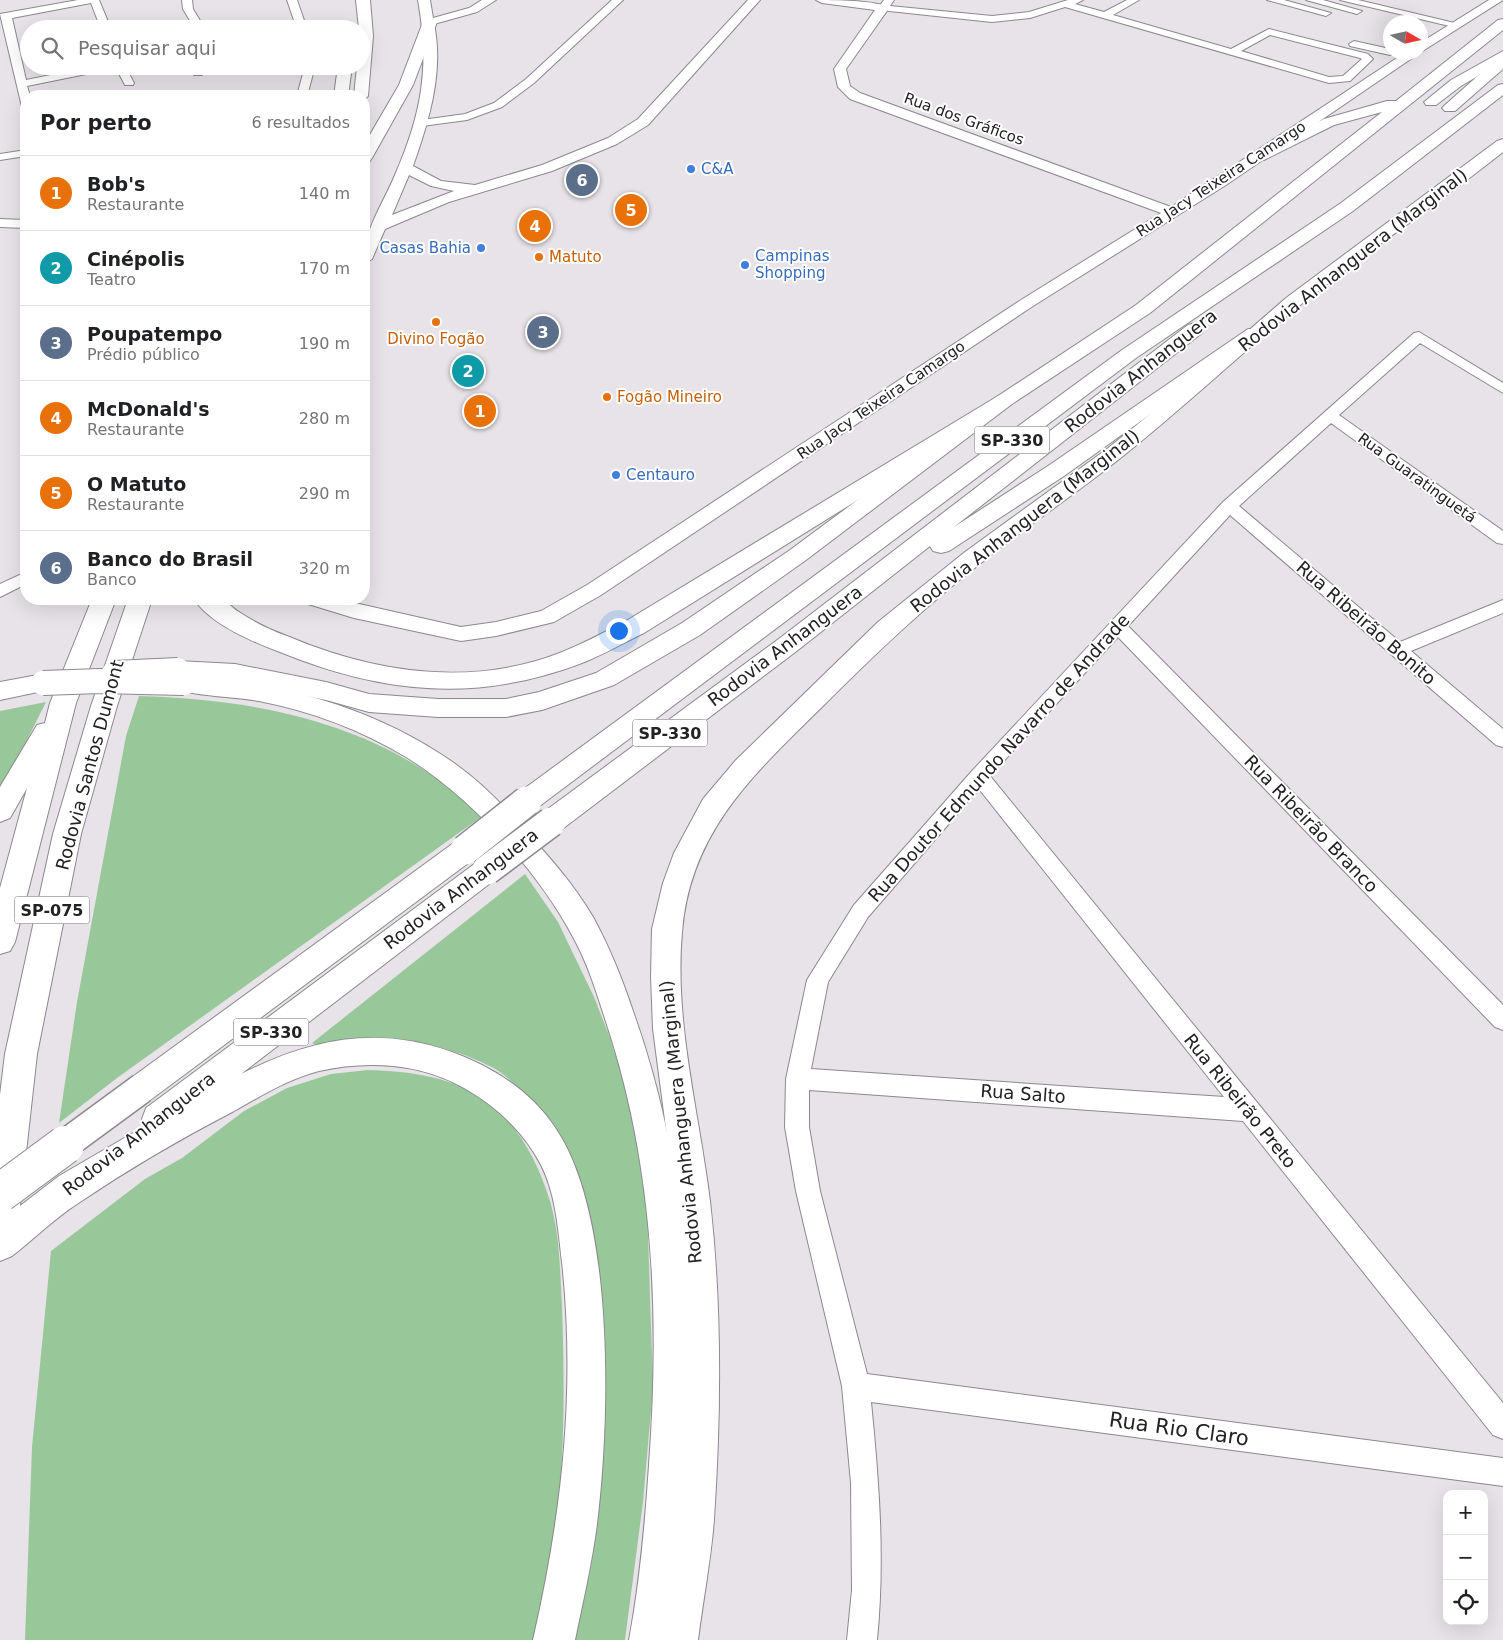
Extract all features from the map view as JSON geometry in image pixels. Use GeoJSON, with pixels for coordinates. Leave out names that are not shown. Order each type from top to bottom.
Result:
{"type":"FeatureCollection","features":[{"type":"Feature","properties":{"kind":"highway"},"geometry":{"type":"LineString","coordinates":[[363,0],[366,20]]}},
{"type":"Feature","properties":{"kind":"highway"},"geometry":{"type":"LineString","coordinates":[[370,148],[406,85],[430,22]]}},
{"type":"Feature","properties":{"kind":"highway"},"geometry":{"type":"LineString","coordinates":[[214,605],[271,640],[334,664],[409,681],[457,682],[506,677],[573,657],[635,627],[1005,400],[1120,324],[1307,180],[1409,96],[1503,23]]}},
{"type":"Feature","properties":{"kind":"highway"},"geometry":{"type":"LineString","coordinates":[[1179,280],[1260,234],[1419,110],[1456,83],[1503,55]]}},
{"type":"Feature","properties":{"kind":"highway"},"geometry":{"type":"LineString","coordinates":[[1347,206],[1407,145],[1503,61]]}},
{"type":"Feature","properties":{"kind":"highway"},"geometry":{"type":"LineString","coordinates":[[341,90],[344,75]]}},
{"type":"Feature","properties":{"kind":"highway"},"geometry":{"type":"LineString","coordinates":[[362,90],[364,75]]}},
{"type":"Feature","properties":{"kind":"highway","name":"Rodovia Anhanguera"},"geometry":{"type":"LineString","coordinates":[[0,1244],[47,1205],[292,1016],[476,860],[527,801],[1129,354],[1347,206],[1503,88]]}},
{"type":"Feature","properties":{"kind":"highway"},"geometry":{"type":"LineString","coordinates":[[1258,157],[1305,132],[1329,122],[1387,106],[1409,96]]}},
{"type":"Feature","properties":{"kind":"highway","name":"Rodovia Anhanguera"},"geometry":{"type":"LineString","coordinates":[[0,1193],[142,1088],[476,860],[551,822],[788,644],[1213,316],[1503,109]]}},
{"type":"Feature","properties":{"kind":"highway","name":"Rodovia Anhanguera (Marginal)"},"geometry":{"type":"LineString","coordinates":[[677,1640],[694,1523],[699,1420],[699,1312],[692,1204],[669,1029],[666,930],[677,883],[688,853],[713,806],[745,767],[887,628],[972,557],[1129,441],[1193,389],[1254,332],[1503,144]]}},
{"type":"Feature","properties":{"kind":"highway"},"geometry":{"type":"LineString","coordinates":[[788,644],[1056,472],[1254,332]]}},
{"type":"Feature","properties":{"kind":"highway"},"geometry":{"type":"LineString","coordinates":[[0,691],[43,684],[236,673],[326,691],[369,703],[404,707],[506,708],[542,701],[605,679],[691,629],[798,555],[1005,400]]}},
{"type":"Feature","properties":{"kind":"highway","name":"Rodovia Santos Dumont"},"geometry":{"type":"LineString","coordinates":[[0,942],[63,702],[102,605]]}},
{"type":"Feature","properties":{"kind":"highway","name":"Rodovia Santos Dumont"},"geometry":{"type":"LineString","coordinates":[[0,1230],[21,1054],[67,834],[104,706],[138,605]]}},
{"type":"Feature","properties":{"kind":"highway"},"geometry":{"type":"LineString","coordinates":[[181,676],[278,696],[315,706],[387,736],[452,775],[483,801],[541,865],[584,929],[620,1014],[649,1107],[662,1182],[671,1274],[673,1357],[671,1436],[658,1598],[650,1640]]}},
{"type":"Feature","properties":{"kind":"highway"},"geometry":{"type":"LineString","coordinates":[[0,811],[63,702]]}},
{"type":"Feature","properties":{"kind":"highway"},"geometry":{"type":"LineString","coordinates":[[47,1205],[188,1117],[258,1081],[320,1057],[374,1051],[424,1055],[472,1074],[514,1102],[543,1138],[562,1174],[576,1233],[585,1316],[581,1490],[566,1582],[554,1640]]}},
{"type":"Feature","properties":{"kind":"street"},"geometry":{"type":"LineString","coordinates":[[20,73],[4,16],[77,1],[94,0],[102,20]]}},
{"type":"Feature","properties":{"kind":"street"},"geometry":{"type":"LineString","coordinates":[[187,0],[188,9],[195,20]]}},
{"type":"Feature","properties":{"kind":"street"},"geometry":{"type":"LineString","coordinates":[[292,0],[299,20]]}},
{"type":"Feature","properties":{"kind":"street"},"geometry":{"type":"LineString","coordinates":[[370,245],[407,168],[422,122],[431,68],[430,22],[424,0]]}},
{"type":"Feature","properties":{"kind":"street"},"geometry":{"type":"LineString","coordinates":[[430,22],[473,10],[490,0]]}},
{"type":"Feature","properties":{"kind":"street"},"geometry":{"type":"LineString","coordinates":[[422,122],[467,117],[498,104],[530,81],[618,0]]}},
{"type":"Feature","properties":{"kind":"street"},"geometry":{"type":"LineString","coordinates":[[378,227],[414,209],[491,186],[605,147],[622,138],[643,122],[754,0]]}},
{"type":"Feature","properties":{"kind":"street"},"geometry":{"type":"LineString","coordinates":[[822,0],[886,4],[992,19],[1030,15],[1079,0]]}},
{"type":"Feature","properties":{"kind":"street"},"geometry":{"type":"LineString","coordinates":[[1106,15],[1134,0]]}},
{"type":"Feature","properties":{"kind":"street"},"geometry":{"type":"LineString","coordinates":[[1272,0],[1350,19]]}},
{"type":"Feature","properties":{"kind":"street"},"geometry":{"type":"LineString","coordinates":[[1311,0],[1383,17]]}},
{"type":"Feature","properties":{"kind":"street"},"geometry":{"type":"LineString","coordinates":[[1345,0],[1458,25]]}},
{"type":"Feature","properties":{"kind":"street"},"geometry":{"type":"LineString","coordinates":[[1428,44],[1497,0]]}},
{"type":"Feature","properties":{"kind":"street","name":"Rua dos Gráficos"},"geometry":{"type":"LineString","coordinates":[[886,4],[840,69],[844,87],[855,96],[1172,212]]}},
{"type":"Feature","properties":{"kind":"street"},"geometry":{"type":"LineString","coordinates":[[1065,4],[1234,51],[1286,68],[1334,80],[1346,79],[1368,59]]}},
{"type":"Feature","properties":{"kind":"street"},"geometry":{"type":"LineString","coordinates":[[1298,30],[1383,51]]}},
{"type":"Feature","properties":{"kind":"street"},"geometry":{"type":"LineString","coordinates":[[1234,51],[1268,32],[1396,65]]}},
{"type":"Feature","properties":{"kind":"street"},"geometry":{"type":"LineString","coordinates":[[1229,38],[1264,48]]}},
{"type":"Feature","properties":{"kind":"street"},"geometry":{"type":"LineString","coordinates":[[1286,68],[1316,44]]}},
{"type":"Feature","properties":{"kind":"street","name":"Rua Jacy Teixeira Camargo"},"geometry":{"type":"LineString","coordinates":[[334,605],[461,634],[496,629],[547,617],[602,585],[1027,303],[1258,157],[1404,60]]}},
{"type":"Feature","properties":{"kind":"street"},"geometry":{"type":"LineString","coordinates":[[1335,68],[1354,73]]}},
{"type":"Feature","properties":{"kind":"street"},"geometry":{"type":"LineString","coordinates":[[20,75],[24,90]]}},
{"type":"Feature","properties":{"kind":"street"},"geometry":{"type":"LineString","coordinates":[[23,84],[68,75]]}},
{"type":"Feature","properties":{"kind":"street"},"geometry":{"type":"LineString","coordinates":[[125,75],[129,83]]}},
{"type":"Feature","properties":{"kind":"street"},"geometry":{"type":"LineString","coordinates":[[304,90],[308,75]]}},
{"type":"Feature","properties":{"kind":"street"},"geometry":{"type":"LineString","coordinates":[[0,157],[20,154]]}},
{"type":"Feature","properties":{"kind":"street"},"geometry":{"type":"LineString","coordinates":[[407,168],[428,182],[453,188],[491,186]]}},
{"type":"Feature","properties":{"kind":"street"},"geometry":{"type":"LineString","coordinates":[[0,222],[20,224]]}},
{"type":"Feature","properties":{"kind":"street","name":"Rua Doutor Edmundo Navarro de Andrade"},"geometry":{"type":"LineString","coordinates":[[862,1640],[867,1590],[865,1483],[856,1386],[808,1192],[797,1127],[798,1079],[818,980],[861,910],[979,776],[1229,506],[1419,336],[1503,389]]}},
{"type":"Feature","properties":{"kind":"street","name":"Rua Guaratinguetá"},"geometry":{"type":"LineString","coordinates":[[1331,416],[1503,539]]}},
{"type":"Feature","properties":{"kind":"street","name":"Rua Ribeirão Bonito"},"geometry":{"type":"LineString","coordinates":[[1229,506],[1503,740]]}},
{"type":"Feature","properties":{"kind":"street"},"geometry":{"type":"LineString","coordinates":[[0,591],[20,580]]}},
{"type":"Feature","properties":{"kind":"street"},"geometry":{"type":"LineString","coordinates":[[1397,650],[1503,606]]}},
{"type":"Feature","properties":{"kind":"street","name":"Rua Ribeirão Branco"},"geometry":{"type":"LineString","coordinates":[[1118,627],[1503,1020]]}},
{"type":"Feature","properties":{"kind":"street","name":"Rua Ribeirão Preto"},"geometry":{"type":"LineString","coordinates":[[979,776],[1503,1425]]}},
{"type":"Feature","properties":{"kind":"street","name":"Rua Salto"},"geometry":{"type":"LineString","coordinates":[[798,1079],[1248,1110]]}},
{"type":"Feature","properties":{"kind":"street","name":"Rua Rio Claro"},"geometry":{"type":"LineString","coordinates":[[856,1386],[1503,1472]]}},
{"type":"Feature","properties":{"kind":"green space"},"geometry":{"type":"Polygon","coordinates":[[[139,696],[232,703],[278,712],[323,724],[366,740],[408,760],[446,786],[481,817],[117,1078],[59,1123],[77,1002],[126,736],[139,696]]]}},
{"type":"Feature","properties":{"kind":"green space"},"geometry":{"type":"Polygon","coordinates":[[[46,702],[0,794],[0,711],[46,702]]]}},
{"type":"Feature","properties":{"kind":"green space"},"geometry":{"type":"Polygon","coordinates":[[[525,874],[558,922],[594,997],[610,1038],[627,1090],[647,1205],[653,1387],[643,1502],[625,1640],[574,1640],[592,1504],[553,1128],[524,1094],[504,1075],[467,1056],[430,1045],[393,1040],[356,1040],[318,1046],[312,1043],[525,874]]]}},
{"type":"Feature","properties":{"kind":"green space"},"geometry":{"type":"Polygon","coordinates":[[[368,1070],[416,1074],[447,1081],[477,1094],[490,1103],[510,1123],[527,1148],[534,1160],[550,1201],[558,1240],[561,1280],[564,1374],[563,1442],[556,1526],[535,1640],[25,1640],[32,1447],[51,1251],[145,1179],[182,1158],[244,1111],[287,1088],[331,1074],[368,1070]]]}},
{"type":"Feature","properties":{"kind":"place","name":"C&A"},"geometry":{"type":"Point","coordinates":[691,169]}},
{"type":"Feature","properties":{"kind":"place","name":"Banco do Brasil"},"geometry":{"type":"Point","coordinates":[582,180]}},
{"type":"Feature","properties":{"kind":"place","name":"O Matuto"},"geometry":{"type":"Point","coordinates":[631,210]}},
{"type":"Feature","properties":{"kind":"place","name":"McDonald's"},"geometry":{"type":"Point","coordinates":[535,226]}},
{"type":"Feature","properties":{"kind":"place","name":"Casas Bahia"},"geometry":{"type":"Point","coordinates":[481,248]}},
{"type":"Feature","properties":{"kind":"place","name":"Matuto"},"geometry":{"type":"Point","coordinates":[539,257]}},
{"type":"Feature","properties":{"kind":"place","name":"Campinas Shopping"},"geometry":{"type":"Point","coordinates":[745,265]}},
{"type":"Feature","properties":{"kind":"place","name":"Divino Fogão"},"geometry":{"type":"Point","coordinates":[436,322]}},
{"type":"Feature","properties":{"kind":"place","name":"Poupatempo"},"geometry":{"type":"Point","coordinates":[543,332]}},
{"type":"Feature","properties":{"kind":"place","name":"Cinépolis"},"geometry":{"type":"Point","coordinates":[468,371]}},
{"type":"Feature","properties":{"kind":"place","name":"Fogão Mineiro"},"geometry":{"type":"Point","coordinates":[607,397]}},
{"type":"Feature","properties":{"kind":"place","name":"Bob's"},"geometry":{"type":"Point","coordinates":[480,411]}},
{"type":"Feature","properties":{"kind":"place","name":"Centauro"},"geometry":{"type":"Point","coordinates":[616,475]}}]}
